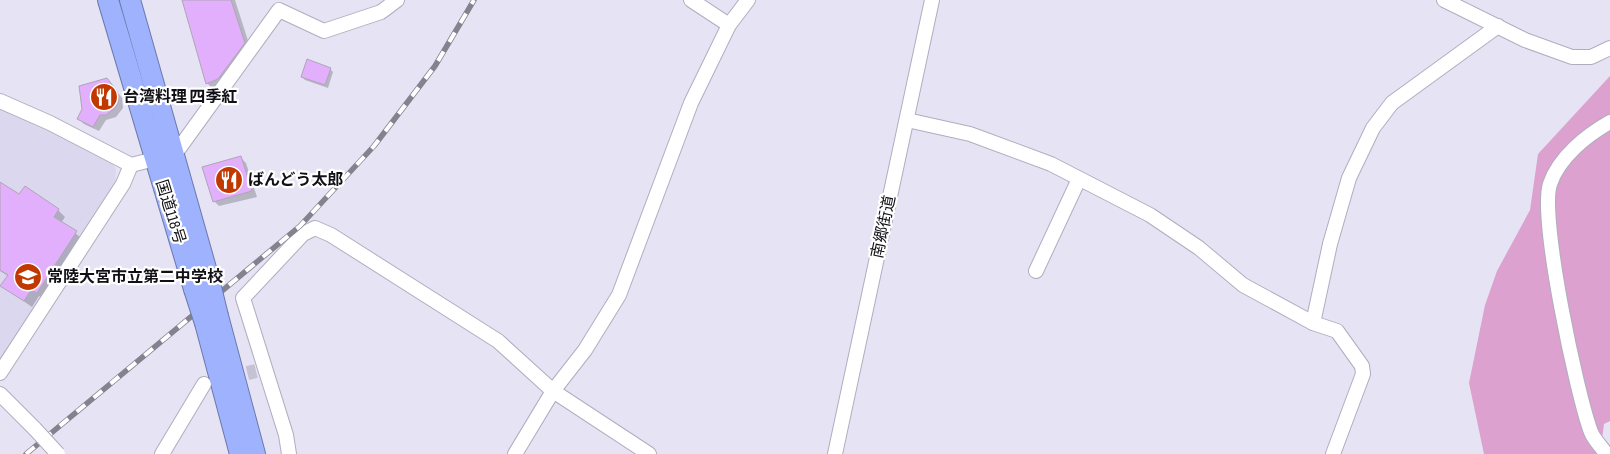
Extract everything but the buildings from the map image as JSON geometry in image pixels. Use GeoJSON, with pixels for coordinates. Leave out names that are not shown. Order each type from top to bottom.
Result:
{"type":"FeatureCollection","features":[{"type":"Feature","properties":{"kind":"highway","name":"国道118号"},"geometry":{"type":"LineString","coordinates":[[108,0],[154,161],[202,284]]}},
{"type":"Feature","properties":{"kind":"highway","name":"国道118号"},"geometry":{"type":"LineString","coordinates":[[130,0],[174,154],[202,284],[255,454]]}},
{"type":"Feature","properties":{"kind":"highway","name":"国道118号"},"geometry":{"type":"LineString","coordinates":[[212,319],[240,454]]}},
{"type":"Feature","properties":{"kind":"street"},"geometry":{"type":"LineString","coordinates":[[0,101],[50,123],[131,165],[154,161],[174,154],[279,10],[324,31],[381,12],[397,0]]}},
{"type":"Feature","properties":{"kind":"street"},"geometry":{"type":"LineString","coordinates":[[691,0],[729,25]]}},
{"type":"Feature","properties":{"kind":"street"},"geometry":{"type":"LineString","coordinates":[[515,454],[553,391],[584,350],[619,295],[691,103],[729,25],[748,0]]}},
{"type":"Feature","properties":{"kind":"street","name":"南郷街道"},"geometry":{"type":"LineString","coordinates":[[835,454],[932,0]]}},
{"type":"Feature","properties":{"kind":"street"},"geometry":{"type":"LineString","coordinates":[[1444,0],[1525,40],[1572,57],[1591,57],[1610,48]]}},
{"type":"Feature","properties":{"kind":"street"},"geometry":{"type":"LineString","coordinates":[[1313,323],[1330,244],[1349,178],[1373,128],[1392,103],[1498,26]]}},
{"type":"Feature","properties":{"kind":"street"},"geometry":{"type":"LineString","coordinates":[[907,120],[970,134],[1051,164],[1150,215],[1199,248],[1243,285],[1313,323],[1337,331],[1362,366],[1362,382],[1334,454]]}},
{"type":"Feature","properties":{"kind":"street"},"geometry":{"type":"LineString","coordinates":[[1606,454],[1592,434],[1569,345],[1548,211],[1550,184],[1563,163],[1588,135],[1610,122]]}},
{"type":"Feature","properties":{"kind":"street"},"geometry":{"type":"LineString","coordinates":[[0,373],[123,184],[131,165]]}},
{"type":"Feature","properties":{"kind":"street"},"geometry":{"type":"LineString","coordinates":[[1036,271],[1079,179]]}},
{"type":"Feature","properties":{"kind":"street"},"geometry":{"type":"LineString","coordinates":[[289,454],[286,435],[260,371],[243,298],[303,234],[315,228],[331,235],[498,341],[553,391],[649,454]]}},
{"type":"Feature","properties":{"kind":"street"},"geometry":{"type":"LineString","coordinates":[[162,454],[204,384]]}},
{"type":"Feature","properties":{"kind":"street"},"geometry":{"type":"LineString","coordinates":[[0,394],[58,454]]}},
{"type":"Feature","properties":{"kind":"shaded area"},"geometry":{"type":"Polygon","coordinates":[[[1610,76],[1610,421],[1604,424],[1600,454],[1484,454],[1469,383],[1485,305],[1497,271],[1530,210],[1538,154],[1610,76]]]}},
{"type":"Feature","properties":{"kind":"shaded area","name":"常陸大宮市立第二中学校"},"geometry":{"type":"Polygon","coordinates":[[[0,108],[109,159],[116,169],[115,186],[0,362],[0,108]]]}},
{"type":"Feature","properties":{"kind":"tunnel"},"geometry":{"type":"LineString","coordinates":[[227,378],[256,371]]}},
{"type":"Feature","properties":{"kind":"railway"},"geometry":{"type":"LineString","coordinates":[[26,454],[300,226],[374,146],[435,66],[474,0]]}},
{"type":"Feature","properties":{"kind":"place","name":"台湾料理 四季紅"},"geometry":{"type":"Point","coordinates":[104,97]}},
{"type":"Feature","properties":{"kind":"place","name":"ばんどう太郎"},"geometry":{"type":"Point","coordinates":[229,180]}},
{"type":"Feature","properties":{"kind":"place","name":"常陸大宮市立第二中学校"},"geometry":{"type":"Point","coordinates":[28,277]}}]}
